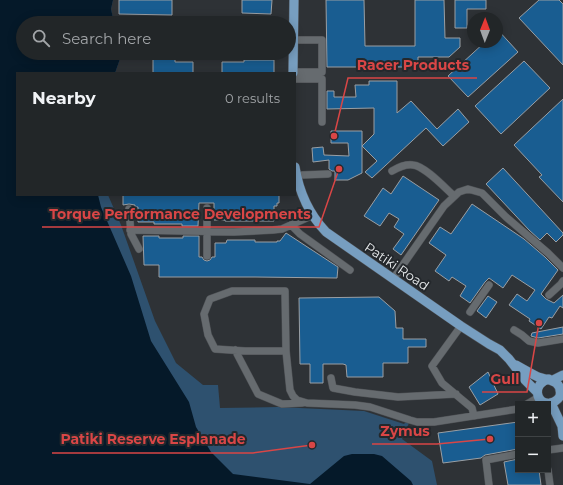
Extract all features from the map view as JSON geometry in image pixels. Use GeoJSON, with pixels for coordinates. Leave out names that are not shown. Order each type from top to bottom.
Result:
{"type":"FeatureCollection","features":[{"type":"Feature","properties":{"kind":"main road"},"geometry":{"type":"LineString","coordinates":[[294,0],[294,16]]}},
{"type":"Feature","properties":{"kind":"main road"},"geometry":{"type":"LineString","coordinates":[[294,60],[294,72]]}},
{"type":"Feature","properties":{"kind":"main road","name":"Patiki Road"},"geometry":{"type":"LineString","coordinates":[[296,173],[302,194],[313,216],[326,232],[461,326],[500,350],[538,395]]}},
{"type":"Feature","properties":{"kind":"main road","name":"Patiki Road"},"geometry":{"type":"LineString","coordinates":[[512,363],[538,377],[551,380]]}},
{"type":"Feature","properties":{"kind":"main road"},"geometry":{"type":"LineString","coordinates":[[544,401],[538,395],[538,388],[542,382],[563,375]]}},
{"type":"Feature","properties":{"kind":"main road"},"geometry":{"type":"LineString","coordinates":[[551,380],[557,382],[560,386],[563,404]]}},
{"type":"Feature","properties":{"kind":"main road"},"geometry":{"type":"LineString","coordinates":[[562,392],[559,398],[551,403],[563,425],[563,436]]}},
{"type":"Feature","properties":{"kind":"lane"},"geometry":{"type":"LineString","coordinates":[[296,40],[322,40],[322,72],[296,75]]}},
{"type":"Feature","properties":{"kind":"lane"},"geometry":{"type":"LineString","coordinates":[[296,75],[322,79],[322,122]]}},
{"type":"Feature","properties":{"kind":"lane"},"geometry":{"type":"LineString","coordinates":[[392,171],[400,166],[414,165],[431,174],[454,196]]}},
{"type":"Feature","properties":{"kind":"lane"},"geometry":{"type":"LineString","coordinates":[[296,173],[302,175],[328,174]]}},
{"type":"Feature","properties":{"kind":"lane"},"geometry":{"type":"LineString","coordinates":[[393,279],[444,206],[459,192],[468,188],[482,193],[563,268]]}},
{"type":"Feature","properties":{"kind":"lane"},"geometry":{"type":"LineString","coordinates":[[207,208],[207,256]]}},
{"type":"Feature","properties":{"kind":"lane"},"geometry":{"type":"LineString","coordinates":[[129,209],[130,230],[138,249]]}},
{"type":"Feature","properties":{"kind":"lane"},"geometry":{"type":"LineString","coordinates":[[130,230],[234,232],[273,230],[282,229],[313,216]]}},
{"type":"Feature","properties":{"kind":"lane"},"geometry":{"type":"LineString","coordinates":[[291,225],[300,234],[350,270]]}},
{"type":"Feature","properties":{"kind":"lane"},"geometry":{"type":"LineString","coordinates":[[549,295],[563,281]]}},
{"type":"Feature","properties":{"kind":"lane"},"geometry":{"type":"LineString","coordinates":[[470,312],[489,285]]}},
{"type":"Feature","properties":{"kind":"lane"},"geometry":{"type":"LineString","coordinates":[[286,351],[215,349],[208,335],[204,314],[210,299],[232,290],[285,291],[286,351],[290,390],[297,400],[306,403]]}},
{"type":"Feature","properties":{"kind":"lane"},"geometry":{"type":"LineString","coordinates":[[461,326],[432,366],[442,382],[472,408],[474,416]]}},
{"type":"Feature","properties":{"kind":"lane"},"geometry":{"type":"LineString","coordinates":[[514,330],[529,341],[538,343],[563,339]]}},
{"type":"Feature","properties":{"kind":"lane"},"geometry":{"type":"LineString","coordinates":[[235,350],[258,394],[282,404],[306,403],[370,407],[417,422],[434,422],[515,409]]}},
{"type":"Feature","properties":{"kind":"lane"},"geometry":{"type":"LineString","coordinates":[[331,378],[333,388],[355,392],[398,397],[456,394]]}},
{"type":"Feature","properties":{"kind":"lane"},"geometry":{"type":"LineString","coordinates":[[531,401],[538,395]]}},
{"type":"Feature","properties":{"kind":"lane"},"geometry":{"type":"LineString","coordinates":[[551,450],[563,448]]}},
{"type":"Feature","properties":{"kind":"lane"},"geometry":{"type":"LineString","coordinates":[[489,485],[486,460],[515,455]]}},
{"type":"Feature","properties":{"kind":"lane"},"geometry":{"type":"LineString","coordinates":[[548,473],[550,485]]}},
{"type":"Feature","properties":{"kind":"shaded area"},"geometry":{"type":"Polygon","coordinates":[[[0,0],[113,0],[111,9],[112,16],[16,16],[16,60],[120,60],[115,72],[16,72],[16,196],[108,196],[121,225],[155,321],[176,363],[203,385],[218,385],[220,408],[278,407],[364,411],[404,424],[406,422],[409,423],[402,439],[432,461],[437,485],[0,485],[0,0]]]}},
{"type":"Feature","properties":{"kind":"shaded area"},"geometry":{"type":"Polygon","coordinates":[[[0,0],[113,0],[111,9],[112,16],[16,16],[16,60],[120,60],[115,72],[16,72],[16,196],[98,196],[101,207],[131,276],[151,341],[189,402],[196,427],[211,452],[233,474],[310,484],[344,456],[352,454],[374,454],[382,456],[411,481],[413,485],[0,485],[0,0]]]}},
{"type":"Feature","properties":{"kind":"building"},"geometry":{"type":"Polygon","coordinates":[[[119,0],[172,0],[172,15],[119,14],[119,0]]]}},
{"type":"Feature","properties":{"kind":"building"},"geometry":{"type":"Polygon","coordinates":[[[242,0],[272,0],[271,14],[242,13],[242,0]]]}},
{"type":"Feature","properties":{"kind":"building"},"geometry":{"type":"Polygon","coordinates":[[[326,0],[364,0],[365,46],[415,46],[415,0],[444,0],[445,38],[460,38],[460,47],[449,57],[418,57],[418,67],[327,67],[326,0]]]}},
{"type":"Feature","properties":{"kind":"building"},"geometry":{"type":"Polygon","coordinates":[[[455,0],[486,0],[486,9],[467,9],[467,28],[455,28],[455,0]]]}},
{"type":"Feature","properties":{"kind":"building"},"geometry":{"type":"Polygon","coordinates":[[[539,0],[559,0],[563,4],[563,65],[519,18],[539,0]]]}},
{"type":"Feature","properties":{"kind":"building"},"geometry":{"type":"Polygon","coordinates":[[[503,36],[518,52],[468,97],[448,76],[478,48],[503,48],[503,36]]]}},
{"type":"Feature","properties":{"kind":"building"},"geometry":{"type":"Polygon","coordinates":[[[153,60],[193,62],[193,72],[153,72],[153,60]]]}},
{"type":"Feature","properties":{"kind":"building"},"geometry":{"type":"Polygon","coordinates":[[[244,60],[274,60],[274,72],[222,72],[222,62],[244,62],[244,60]]]}},
{"type":"Feature","properties":{"kind":"building"},"geometry":{"type":"Polygon","coordinates":[[[524,61],[550,88],[501,134],[475,106],[524,61]]]}},
{"type":"Feature","properties":{"kind":"building"},"geometry":{"type":"Polygon","coordinates":[[[369,81],[397,81],[397,113],[411,101],[437,129],[458,109],[469,122],[443,146],[426,128],[372,178],[365,172],[377,161],[362,146],[374,134],[374,108],[327,109],[327,91],[334,91],[334,97],[356,97],[355,85],[369,85],[369,81]]]}},
{"type":"Feature","properties":{"kind":"building"},"geometry":{"type":"Polygon","coordinates":[[[563,99],[563,202],[539,177],[542,175],[514,145],[563,99]]]}},
{"type":"Feature","properties":{"kind":"building"},"geometry":{"type":"Polygon","coordinates":[[[331,131],[362,131],[362,173],[348,180],[335,180],[335,171],[329,169],[329,160],[313,162],[312,148],[323,147],[324,155],[349,156],[348,143],[331,143],[331,131]]]}},
{"type":"Feature","properties":{"kind":"building"},"geometry":{"type":"Polygon","coordinates":[[[503,168],[563,233],[563,235],[556,242],[547,233],[540,240],[486,184],[503,168]]]}},
{"type":"Feature","properties":{"kind":"building"},"geometry":{"type":"Polygon","coordinates":[[[403,176],[439,200],[401,255],[393,249],[404,234],[394,227],[399,219],[389,213],[380,226],[364,216],[383,188],[391,194],[403,176]]]}},
{"type":"Feature","properties":{"kind":"building"},"geometry":{"type":"Polygon","coordinates":[[[123,196],[279,196],[279,203],[277,203],[277,206],[274,206],[274,221],[214,220],[214,203],[199,203],[198,226],[138,222],[138,207],[129,204],[123,205],[123,196]]]}},
{"type":"Feature","properties":{"kind":"building"},"geometry":{"type":"Polygon","coordinates":[[[472,204],[524,239],[558,270],[541,294],[546,299],[554,303],[563,295],[563,308],[560,306],[552,318],[549,317],[541,329],[529,321],[530,319],[509,305],[517,294],[527,301],[535,290],[512,275],[503,288],[489,278],[470,303],[460,296],[466,286],[452,277],[449,281],[435,271],[446,255],[429,243],[440,227],[451,234],[472,204]]]}},
{"type":"Feature","properties":{"kind":"building"},"geometry":{"type":"Polygon","coordinates":[[[286,233],[338,267],[337,278],[159,277],[159,265],[144,265],[143,236],[183,238],[183,236],[199,236],[199,257],[202,257],[207,261],[212,257],[215,257],[215,243],[226,243],[227,240],[277,242],[280,241],[286,233]]]}},
{"type":"Feature","properties":{"kind":"building"},"geometry":{"type":"Polygon","coordinates":[[[488,296],[497,302],[486,318],[477,311],[488,296]]]}},
{"type":"Feature","properties":{"kind":"building"},"geometry":{"type":"Polygon","coordinates":[[[379,297],[395,311],[396,328],[403,328],[403,339],[426,339],[426,347],[408,347],[408,363],[383,363],[383,377],[347,377],[346,365],[323,364],[323,383],[310,383],[310,364],[300,364],[299,298],[379,297]]]}},
{"type":"Feature","properties":{"kind":"building"},"geometry":{"type":"Polygon","coordinates":[[[563,327],[563,334],[538,338],[531,336],[532,333],[563,327]]]}},
{"type":"Feature","properties":{"kind":"building"},"geometry":{"type":"Polygon","coordinates":[[[488,372],[498,394],[480,405],[469,387],[488,372]]]}},
{"type":"Feature","properties":{"kind":"building"},"geometry":{"type":"Polygon","coordinates":[[[515,422],[515,450],[485,455],[481,458],[443,463],[438,433],[515,422]]]}},
{"type":"Feature","properties":{"kind":"building"},"geometry":{"type":"Polygon","coordinates":[[[515,460],[515,473],[539,473],[541,485],[508,485],[504,462],[515,460]]]}},
{"type":"Feature","properties":{"kind":"place","name":"Racer Products"},"geometry":{"type":"Point","coordinates":[334,136]}},
{"type":"Feature","properties":{"kind":"place","name":"Torque Performance Developments"},"geometry":{"type":"Point","coordinates":[339,169]}},
{"type":"Feature","properties":{"kind":"place","name":"Gull"},"geometry":{"type":"Point","coordinates":[539,323]}},
{"type":"Feature","properties":{"kind":"place","name":"Zymus"},"geometry":{"type":"Point","coordinates":[490,439]}},
{"type":"Feature","properties":{"kind":"place","name":"Patiki Reserve Esplanade"},"geometry":{"type":"Point","coordinates":[312,445]}}]}
